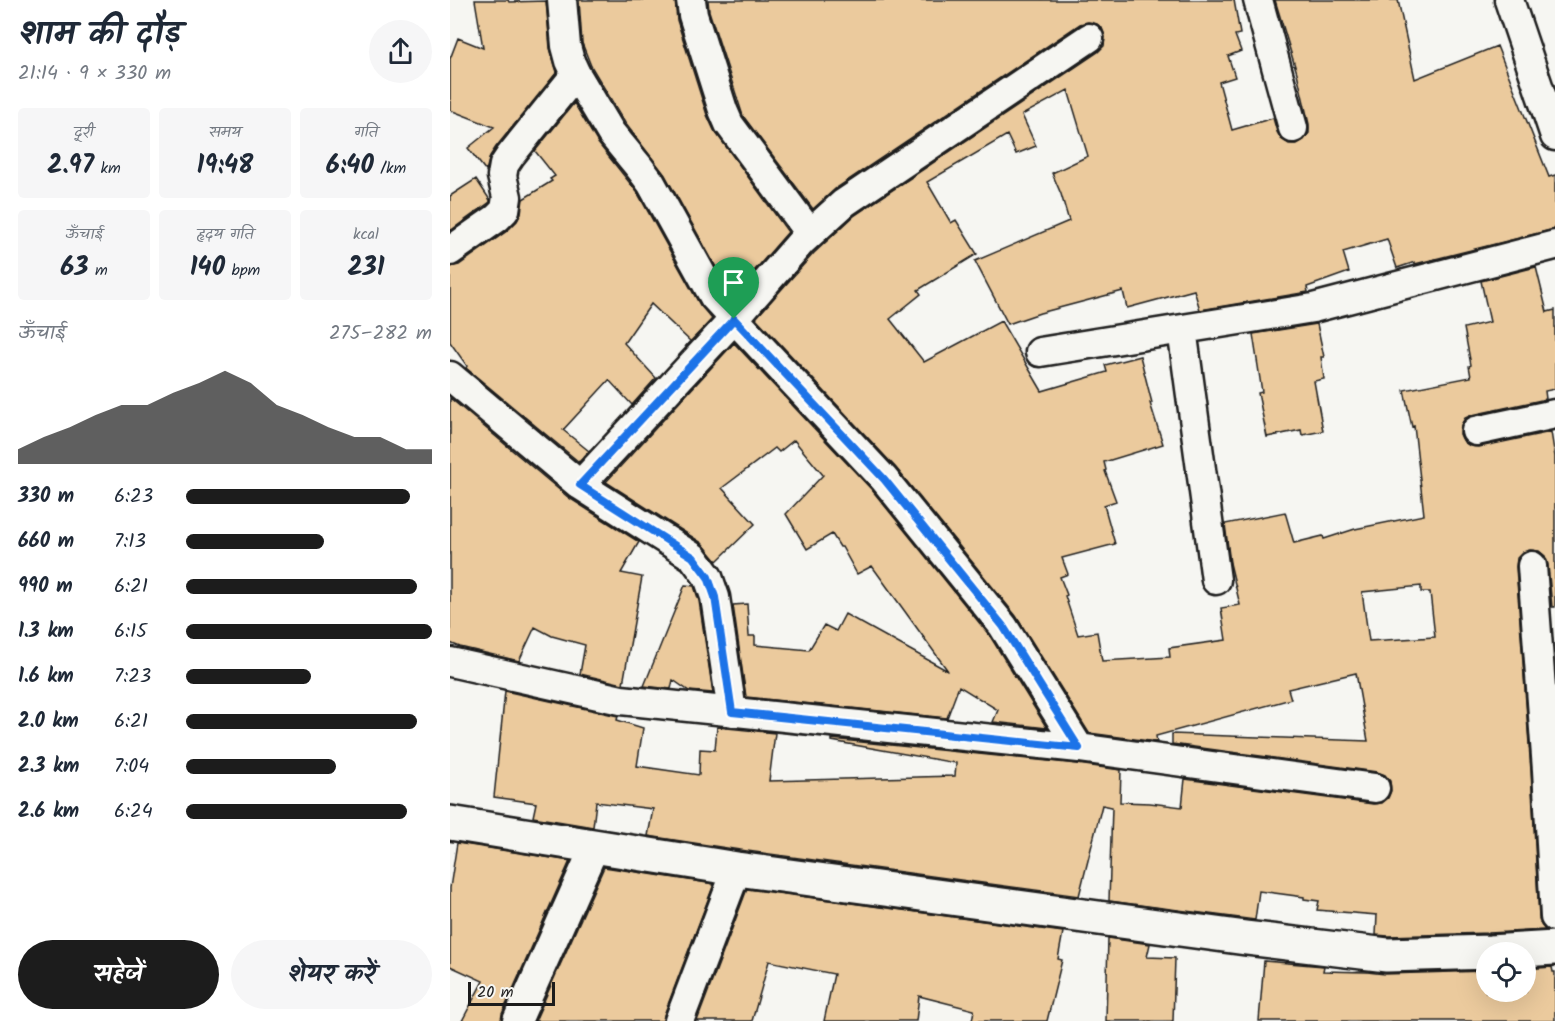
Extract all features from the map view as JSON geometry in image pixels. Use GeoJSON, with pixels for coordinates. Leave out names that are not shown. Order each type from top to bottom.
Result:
{"type":"FeatureCollection","features":[{"type":"Feature","properties":{"kind":"street"},"geometry":{"type":"LineString","coordinates":[[562,0],[566,46],[576,74],[611,133],[651,183],[714,297],[884,479],[1003,626],[1079,748]]}},
{"type":"Feature","properties":{"kind":"street"},"geometry":{"type":"LineString","coordinates":[[691,0],[693,15],[729,124],[810,233]]}},
{"type":"Feature","properties":{"kind":"street"},"geometry":{"type":"LineString","coordinates":[[1258,0],[1293,128]]}},
{"type":"Feature","properties":{"kind":"street"},"geometry":{"type":"LineString","coordinates":[[1509,0],[1555,136]]}},
{"type":"Feature","properties":{"kind":"street"},"geometry":{"type":"LineString","coordinates":[[580,485],[734,319],[810,233],[844,203],[1089,38]]}},
{"type":"Feature","properties":{"kind":"street"},"geometry":{"type":"LineString","coordinates":[[450,251],[505,210],[507,197],[502,176],[504,165],[576,74]]}},
{"type":"Feature","properties":{"kind":"street"},"geometry":{"type":"LineString","coordinates":[[1040,352],[1313,308],[1555,244]]}},
{"type":"Feature","properties":{"kind":"street"},"geometry":{"type":"LineString","coordinates":[[1182,329],[1216,580]]}},
{"type":"Feature","properties":{"kind":"street"},"geometry":{"type":"LineString","coordinates":[[450,378],[580,485],[693,557],[708,577],[715,597],[732,712]]}},
{"type":"Feature","properties":{"kind":"street"},"geometry":{"type":"LineString","coordinates":[[1476,430],[1555,414]]}},
{"type":"Feature","properties":{"kind":"street"},"geometry":{"type":"LineString","coordinates":[[1532,566],[1555,917]]}},
{"type":"Feature","properties":{"kind":"street"},"geometry":{"type":"LineString","coordinates":[[450,662],[621,700],[1079,748],[1375,788]]}},
{"type":"Feature","properties":{"kind":"street"},"geometry":{"type":"LineString","coordinates":[[450,823],[737,869],[1387,955],[1555,948]]}},
{"type":"Feature","properties":{"kind":"street"},"geometry":{"type":"LineString","coordinates":[[517,1021],[595,846]]}},
{"type":"Feature","properties":{"kind":"street"},"geometry":{"type":"LineString","coordinates":[[678,1021],[737,869]]}},
{"type":"Feature","properties":{"kind":"building"},"geometry":{"type":"Polygon","coordinates":[[[475,0],[546,1],[550,48],[557,72],[496,147],[490,156],[486,171],[468,148],[494,127],[450,110],[450,59],[458,38],[483,48],[475,0]]]}},
{"type":"Feature","properties":{"kind":"building"},"geometry":{"type":"Polygon","coordinates":[[[579,0],[675,0],[677,20],[707,115],[714,130],[788,232],[734,294],[727,287],[665,175],[625,123],[591,66],[582,43],[579,0]]]}},
{"type":"Feature","properties":{"kind":"building"},"geometry":{"type":"Polygon","coordinates":[[[708,0],[1234,0],[1240,34],[1235,35],[1241,51],[1228,56],[1235,77],[1219,82],[1232,130],[1273,118],[1281,139],[1289,144],[1297,144],[1304,140],[1309,133],[1309,124],[1297,73],[1275,0],[1398,0],[1415,79],[1497,46],[1549,177],[1555,175],[1555,229],[1397,268],[1387,239],[1343,252],[1349,272],[1307,287],[1308,292],[1200,310],[1194,290],[1127,308],[1123,291],[1008,324],[975,261],[1069,221],[1052,173],[1088,156],[1068,90],[1022,115],[1036,146],[1016,154],[1007,135],[927,182],[951,223],[956,220],[977,254],[918,290],[921,294],[890,319],[924,362],[1001,321],[1042,391],[1107,372],[1105,365],[1140,356],[1152,403],[1150,403],[1163,444],[1104,462],[1116,501],[1104,505],[1115,544],[1062,558],[1068,574],[1060,577],[1078,635],[1097,632],[1102,661],[1170,657],[1169,648],[1226,640],[1221,608],[1240,605],[1230,563],[1225,524],[1285,512],[1294,543],[1323,536],[1324,539],[1355,529],[1424,515],[1414,426],[1412,427],[1404,390],[1471,377],[1464,328],[1490,322],[1481,281],[1536,267],[1547,312],[1555,310],[1555,389],[1545,391],[1546,399],[1465,418],[1460,434],[1464,442],[1470,446],[1479,447],[1551,432],[1555,457],[1555,607],[1552,607],[1545,556],[1539,551],[1523,552],[1517,558],[1516,567],[1539,918],[1545,930],[1376,935],[1377,915],[1317,910],[1319,901],[1259,891],[1255,920],[1109,901],[1112,807],[1102,805],[1079,896],[648,836],[653,809],[596,802],[593,827],[533,817],[536,803],[494,797],[505,691],[618,716],[617,720],[643,728],[637,766],[699,775],[700,749],[715,750],[717,727],[775,733],[769,781],[955,776],[956,763],[832,741],[832,739],[1121,770],[1120,802],[1182,807],[1185,779],[1373,804],[1382,803],[1391,791],[1390,781],[1385,775],[1377,772],[1172,744],[1172,734],[1368,741],[1356,673],[1288,689],[1291,699],[1156,736],[1157,742],[1089,733],[1016,616],[896,468],[756,318],[814,253],[854,216],[1098,52],[1104,46],[1105,37],[1102,28],[1088,22],[1080,24],[835,189],[813,209],[743,116],[709,11],[708,0]],[[1421,586],[1362,592],[1369,641],[1435,637],[1430,592],[1421,592],[1421,586]]]}},
{"type":"Feature","properties":{"kind":"building"},"geometry":{"type":"Polygon","coordinates":[[[574,103],[598,143],[637,192],[700,305],[712,319],[685,347],[690,341],[651,304],[624,343],[656,378],[632,405],[609,380],[563,430],[589,451],[579,462],[466,368],[467,366],[450,342],[450,267],[459,265],[507,231],[521,213],[523,199],[552,181],[550,179],[555,176],[535,151],[574,103]]]}},
{"type":"Feature","properties":{"kind":"building"},"geometry":{"type":"Polygon","coordinates":[[[476,179],[490,202],[450,231],[450,196],[476,179]]]}},
{"type":"Feature","properties":{"kind":"building"},"geometry":{"type":"Polygon","coordinates":[[[1317,324],[1324,357],[1321,357],[1324,379],[1314,381],[1323,431],[1302,435],[1301,430],[1267,437],[1258,393],[1262,392],[1253,334],[1317,324]]]}},
{"type":"Feature","properties":{"kind":"building"},"geometry":{"type":"Polygon","coordinates":[[[734,343],[872,490],[990,636],[1047,728],[993,722],[998,710],[959,686],[947,718],[746,697],[733,605],[747,604],[749,636],[755,636],[755,645],[809,650],[824,625],[836,631],[845,614],[948,671],[872,566],[857,574],[832,534],[807,549],[786,514],[823,475],[794,440],[779,452],[775,448],[722,488],[755,524],[717,561],[702,543],[606,482],[734,343]]]}},
{"type":"Feature","properties":{"kind":"building"},"geometry":{"type":"Polygon","coordinates":[[[450,398],[569,498],[639,542],[621,573],[642,577],[623,684],[580,674],[585,645],[552,636],[535,627],[519,661],[450,643],[450,398]]]}},
{"type":"Feature","properties":{"kind":"building"},"geometry":{"type":"Polygon","coordinates":[[[685,585],[694,586],[699,601],[713,693],[689,691],[673,680],[671,689],[644,686],[685,585]]]}},
{"type":"Feature","properties":{"kind":"building"},"geometry":{"type":"Polygon","coordinates":[[[457,843],[570,861],[502,1014],[501,1021],[462,1021],[483,981],[450,966],[450,888],[457,843]]]}},
{"type":"Feature","properties":{"kind":"building"},"geometry":{"type":"Polygon","coordinates":[[[604,867],[714,884],[663,1021],[535,1021],[604,867]]]}},
{"type":"Feature","properties":{"kind":"building"},"geometry":{"type":"Polygon","coordinates":[[[747,889],[1063,932],[1058,959],[1062,960],[1047,1021],[972,1021],[974,1010],[919,996],[916,1021],[824,1021],[834,974],[769,961],[752,1021],[697,1021],[747,889]]]}},
{"type":"Feature","properties":{"kind":"building"},"geometry":{"type":"Polygon","coordinates":[[[1108,938],[1150,944],[1147,957],[1175,958],[1173,1021],[1106,1021],[1108,938]]]}},
{"type":"Feature","properties":{"kind":"building"},"geometry":{"type":"Polygon","coordinates":[[[1264,961],[1324,966],[1323,971],[1385,974],[1476,971],[1476,1002],[1536,1002],[1536,968],[1552,967],[1555,972],[1555,1021],[1259,1021],[1264,961]]]}},
{"type":"Feature","properties":{"kind":"route"},"geometry":{"type":"LineString","coordinates":[[734,319],[884,479],[1003,626],[1079,748],[732,712],[715,597],[708,577],[693,557],[580,485],[734,319]]}}]}
